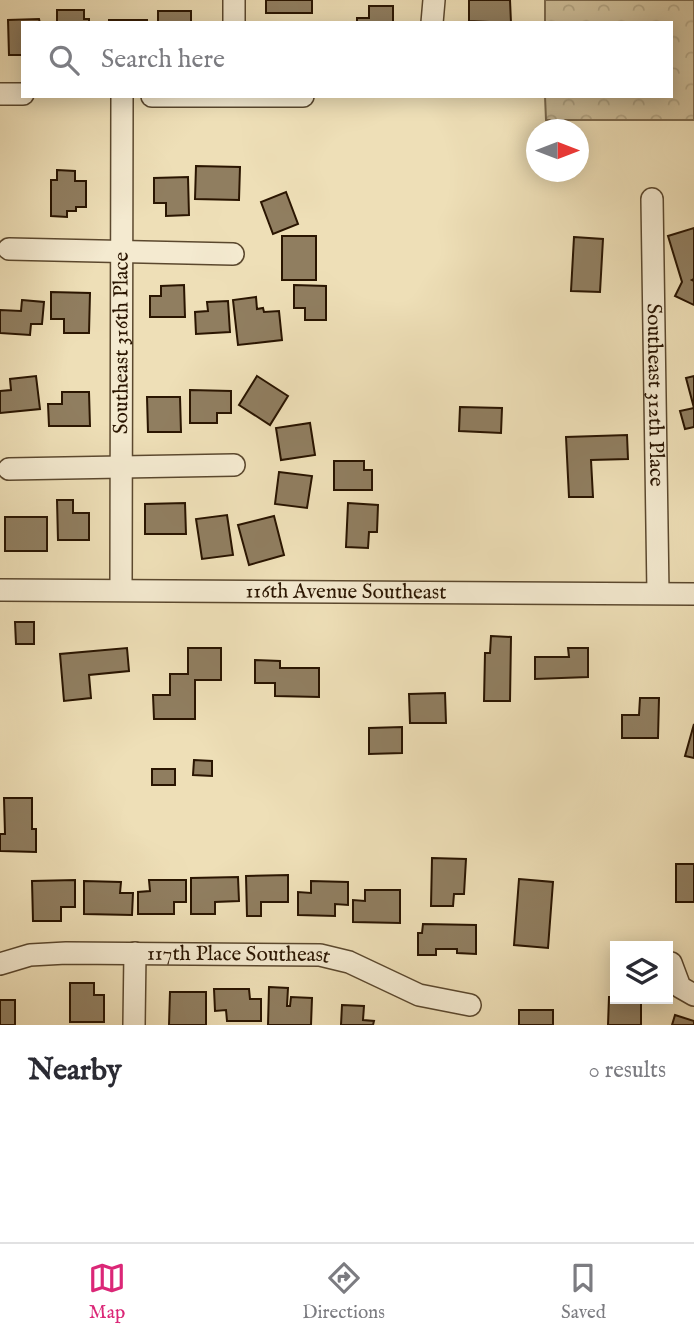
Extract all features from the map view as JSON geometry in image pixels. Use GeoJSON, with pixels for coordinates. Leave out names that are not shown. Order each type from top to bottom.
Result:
{"type":"FeatureCollection","features":[{"type":"Feature","properties":{"kind":"street"},"geometry":{"type":"LineString","coordinates":[[234,0],[234,21]]}},
{"type":"Feature","properties":{"kind":"street"},"geometry":{"type":"LineString","coordinates":[[432,21],[434,0]]}},
{"type":"Feature","properties":{"kind":"street"},"geometry":{"type":"LineString","coordinates":[[0,94],[21,94]]}},
{"type":"Feature","properties":{"kind":"street","name":"Southeast 316th Place"},"geometry":{"type":"LineString","coordinates":[[121,590],[122,98]]}},
{"type":"Feature","properties":{"kind":"street","name":"Southeast 312th Place"},"geometry":{"type":"LineString","coordinates":[[652,199],[658,593]]}},
{"type":"Feature","properties":{"kind":"street"},"geometry":{"type":"LineString","coordinates":[[9,249],[233,254]]}},
{"type":"Feature","properties":{"kind":"street"},"geometry":{"type":"LineString","coordinates":[[9,469],[234,465]]}},
{"type":"Feature","properties":{"kind":"street","name":"116th Avenue Southeast"},"geometry":{"type":"LineString","coordinates":[[0,590],[694,594]]}},
{"type":"Feature","properties":{"kind":"street"},"geometry":{"type":"LineString","coordinates":[[134,1025],[135,953]]}},
{"type":"Feature","properties":{"kind":"street","name":"117th Place Southeast"},"geometry":{"type":"LineString","coordinates":[[0,964],[15,958],[47,954],[320,954],[349,962],[419,995],[470,1004]]}},
{"type":"Feature","properties":{"kind":"street"},"geometry":{"type":"LineString","coordinates":[[673,968],[680,987],[694,995]]}},
{"type":"Feature","properties":{"kind":"green space"},"geometry":{"type":"Polygon","coordinates":[[[545,0],[694,0],[694,120],[546,119],[545,98],[673,98],[673,21],[545,21],[545,0]]]}},
{"type":"Feature","properties":{"kind":"building"},"geometry":{"type":"Polygon","coordinates":[[[266,0],[312,0],[312,13],[266,13],[266,0]]]}},
{"type":"Feature","properties":{"kind":"building"},"geometry":{"type":"Polygon","coordinates":[[[469,0],[510,0],[511,21],[469,21],[469,0]]]}},
{"type":"Feature","properties":{"kind":"building"},"geometry":{"type":"Polygon","coordinates":[[[369,6],[393,6],[393,21],[357,21],[357,18],[369,18],[369,6]]]}},
{"type":"Feature","properties":{"kind":"building"},"geometry":{"type":"Polygon","coordinates":[[[57,10],[84,10],[84,19],[89,19],[89,21],[57,21],[57,10]]]}},
{"type":"Feature","properties":{"kind":"building"},"geometry":{"type":"Polygon","coordinates":[[[158,11],[191,11],[191,21],[158,21],[158,11]]]}},
{"type":"Feature","properties":{"kind":"building"},"geometry":{"type":"Polygon","coordinates":[[[39,19],[21,21],[21,55],[9,55],[8,20],[39,19]]]}},
{"type":"Feature","properties":{"kind":"building"},"geometry":{"type":"Polygon","coordinates":[[[109,20],[147,20],[147,21],[109,20]]]}},
{"type":"Feature","properties":{"kind":"building"},"geometry":{"type":"Polygon","coordinates":[[[196,166],[240,167],[239,200],[195,199],[196,166]]]}},
{"type":"Feature","properties":{"kind":"building"},"geometry":{"type":"Polygon","coordinates":[[[57,170],[75,171],[75,181],[86,181],[86,207],[67,211],[67,217],[51,216],[51,180],[57,180],[57,170]]]}},
{"type":"Feature","properties":{"kind":"building"},"geometry":{"type":"Polygon","coordinates":[[[188,177],[189,215],[166,216],[166,203],[154,203],[154,178],[188,177]]]}},
{"type":"Feature","properties":{"kind":"building"},"geometry":{"type":"Polygon","coordinates":[[[286,192],[298,224],[273,234],[261,202],[286,192]]]}},
{"type":"Feature","properties":{"kind":"building"},"geometry":{"type":"Polygon","coordinates":[[[694,228],[694,305],[675,296],[682,282],[668,236],[694,228]]]}},
{"type":"Feature","properties":{"kind":"building"},"geometry":{"type":"Polygon","coordinates":[[[282,236],[316,236],[316,280],[282,280],[282,236]]]}},
{"type":"Feature","properties":{"kind":"building"},"geometry":{"type":"Polygon","coordinates":[[[574,237],[603,239],[600,292],[571,291],[574,237]]]}},
{"type":"Feature","properties":{"kind":"building"},"geometry":{"type":"Polygon","coordinates":[[[184,285],[185,317],[150,317],[150,296],[161,296],[161,286],[184,285]]]}},
{"type":"Feature","properties":{"kind":"building"},"geometry":{"type":"Polygon","coordinates":[[[294,285],[326,286],[326,320],[305,320],[305,308],[294,308],[294,285]]]}},
{"type":"Feature","properties":{"kind":"building"},"geometry":{"type":"Polygon","coordinates":[[[51,292],[90,293],[89,333],[64,333],[64,319],[51,319],[51,292]]]}},
{"type":"Feature","properties":{"kind":"building"},"geometry":{"type":"Polygon","coordinates":[[[256,297],[257,309],[263,308],[264,312],[279,311],[282,340],[238,345],[233,300],[256,297]]]}},
{"type":"Feature","properties":{"kind":"building"},"geometry":{"type":"Polygon","coordinates":[[[22,300],[44,302],[42,324],[31,324],[30,335],[0,333],[0,310],[21,311],[22,300]]]}},
{"type":"Feature","properties":{"kind":"building"},"geometry":{"type":"Polygon","coordinates":[[[228,301],[230,332],[196,334],[195,312],[208,311],[207,302],[228,301]]]}},
{"type":"Feature","properties":{"kind":"building"},"geometry":{"type":"Polygon","coordinates":[[[36,376],[40,409],[0,413],[0,391],[11,390],[10,379],[36,376]]]}},
{"type":"Feature","properties":{"kind":"building"},"geometry":{"type":"Polygon","coordinates":[[[257,376],[288,396],[270,425],[239,405],[257,376]]]}},
{"type":"Feature","properties":{"kind":"building"},"geometry":{"type":"Polygon","coordinates":[[[694,376],[694,408],[686,378],[694,376]]]}},
{"type":"Feature","properties":{"kind":"building"},"geometry":{"type":"Polygon","coordinates":[[[190,390],[231,391],[231,413],[217,413],[217,423],[190,423],[190,390]]]}},
{"type":"Feature","properties":{"kind":"building"},"geometry":{"type":"Polygon","coordinates":[[[62,392],[89,392],[90,426],[49,426],[48,404],[62,404],[62,392]]]}},
{"type":"Feature","properties":{"kind":"building"},"geometry":{"type":"Polygon","coordinates":[[[147,397],[180,397],[181,432],[148,432],[147,397]]]}},
{"type":"Feature","properties":{"kind":"building"},"geometry":{"type":"Polygon","coordinates":[[[460,407],[502,408],[501,433],[459,431],[460,407]]]}},
{"type":"Feature","properties":{"kind":"building"},"geometry":{"type":"Polygon","coordinates":[[[694,408],[694,427],[685,429],[680,411],[694,408]]]}},
{"type":"Feature","properties":{"kind":"building"},"geometry":{"type":"Polygon","coordinates":[[[310,423],[315,455],[281,460],[276,428],[310,423]]]}},
{"type":"Feature","properties":{"kind":"building"},"geometry":{"type":"Polygon","coordinates":[[[627,435],[628,459],[591,460],[593,497],[569,497],[566,437],[627,435]]]}},
{"type":"Feature","properties":{"kind":"building"},"geometry":{"type":"Polygon","coordinates":[[[334,461],[364,461],[364,470],[372,470],[372,490],[334,490],[334,461]]]}},
{"type":"Feature","properties":{"kind":"building"},"geometry":{"type":"Polygon","coordinates":[[[279,472],[312,476],[307,508],[275,504],[279,472]]]}},
{"type":"Feature","properties":{"kind":"building"},"geometry":{"type":"Polygon","coordinates":[[[57,500],[73,500],[73,513],[89,513],[89,540],[58,540],[57,500]]]}},
{"type":"Feature","properties":{"kind":"building"},"geometry":{"type":"Polygon","coordinates":[[[185,503],[186,534],[145,534],[145,504],[185,503]]]}},
{"type":"Feature","properties":{"kind":"building"},"geometry":{"type":"Polygon","coordinates":[[[348,503],[378,505],[377,532],[369,532],[368,548],[346,547],[348,503]]]}},
{"type":"Feature","properties":{"kind":"building"},"geometry":{"type":"Polygon","coordinates":[[[227,515],[233,555],[202,559],[196,519],[227,515]]]}},
{"type":"Feature","properties":{"kind":"building"},"geometry":{"type":"Polygon","coordinates":[[[274,516],[284,555],[249,565],[238,525],[274,516]]]}},
{"type":"Feature","properties":{"kind":"building"},"geometry":{"type":"Polygon","coordinates":[[[5,517],[47,517],[47,551],[5,551],[5,517]]]}},
{"type":"Feature","properties":{"kind":"building"},"geometry":{"type":"Polygon","coordinates":[[[15,622],[34,622],[34,644],[16,644],[15,622]]]}},
{"type":"Feature","properties":{"kind":"building"},"geometry":{"type":"Polygon","coordinates":[[[491,636],[511,637],[510,701],[484,701],[485,653],[490,653],[491,636]]]}},
{"type":"Feature","properties":{"kind":"building"},"geometry":{"type":"Polygon","coordinates":[[[127,648],[129,671],[89,675],[91,698],[64,701],[60,654],[127,648]]]}},
{"type":"Feature","properties":{"kind":"building"},"geometry":{"type":"Polygon","coordinates":[[[188,648],[221,648],[221,680],[195,680],[195,719],[154,719],[153,695],[170,695],[170,674],[188,674],[188,648]]]}},
{"type":"Feature","properties":{"kind":"building"},"geometry":{"type":"Polygon","coordinates":[[[568,648],[588,648],[588,677],[535,679],[535,657],[569,657],[568,648]]]}},
{"type":"Feature","properties":{"kind":"building"},"geometry":{"type":"Polygon","coordinates":[[[255,660],[280,661],[280,668],[319,668],[319,697],[275,696],[275,683],[255,683],[255,660]]]}},
{"type":"Feature","properties":{"kind":"building"},"geometry":{"type":"Polygon","coordinates":[[[445,693],[446,723],[410,723],[409,694],[445,693]]]}},
{"type":"Feature","properties":{"kind":"building"},"geometry":{"type":"Polygon","coordinates":[[[640,698],[659,698],[658,738],[622,738],[622,715],[639,715],[640,698]]]}},
{"type":"Feature","properties":{"kind":"building"},"geometry":{"type":"Polygon","coordinates":[[[694,724],[694,758],[685,756],[694,724]]]}},
{"type":"Feature","properties":{"kind":"building"},"geometry":{"type":"Polygon","coordinates":[[[402,727],[402,753],[369,754],[369,728],[402,727]]]}},
{"type":"Feature","properties":{"kind":"building"},"geometry":{"type":"Polygon","coordinates":[[[194,760],[212,761],[212,776],[193,775],[194,760]]]}},
{"type":"Feature","properties":{"kind":"building"},"geometry":{"type":"Polygon","coordinates":[[[152,769],[175,769],[175,785],[152,785],[152,769]]]}},
{"type":"Feature","properties":{"kind":"building"},"geometry":{"type":"Polygon","coordinates":[[[4,798],[32,798],[32,829],[36,829],[36,852],[0,851],[0,834],[5,834],[4,798]]]}},
{"type":"Feature","properties":{"kind":"building"},"geometry":{"type":"Polygon","coordinates":[[[432,858],[466,859],[464,894],[454,894],[453,906],[431,906],[432,858]]]}},
{"type":"Feature","properties":{"kind":"building"},"geometry":{"type":"Polygon","coordinates":[[[676,864],[694,864],[694,902],[676,902],[676,864]]]}},
{"type":"Feature","properties":{"kind":"building"},"geometry":{"type":"Polygon","coordinates":[[[288,875],[288,902],[261,902],[261,916],[247,916],[246,876],[288,875]]]}},
{"type":"Feature","properties":{"kind":"building"},"geometry":{"type":"Polygon","coordinates":[[[238,877],[239,901],[215,902],[215,914],[191,914],[191,878],[238,877]]]}},
{"type":"Feature","properties":{"kind":"building"},"geometry":{"type":"Polygon","coordinates":[[[519,879],[553,882],[548,948],[514,945],[519,879]]]}},
{"type":"Feature","properties":{"kind":"building"},"geometry":{"type":"Polygon","coordinates":[[[75,880],[75,907],[61,907],[61,921],[33,921],[32,881],[75,880]]]}},
{"type":"Feature","properties":{"kind":"building"},"geometry":{"type":"Polygon","coordinates":[[[149,880],[186,880],[186,902],[174,902],[174,914],[138,914],[138,892],[150,891],[149,880]]]}},
{"type":"Feature","properties":{"kind":"building"},"geometry":{"type":"Polygon","coordinates":[[[84,881],[121,882],[120,893],[133,893],[132,915],[84,914],[84,881]]]}},
{"type":"Feature","properties":{"kind":"building"},"geometry":{"type":"Polygon","coordinates":[[[311,881],[348,882],[348,905],[335,904],[335,916],[298,915],[298,892],[311,893],[311,881]]]}},
{"type":"Feature","properties":{"kind":"building"},"geometry":{"type":"Polygon","coordinates":[[[365,890],[400,890],[400,923],[353,922],[353,900],[365,901],[365,890]]]}},
{"type":"Feature","properties":{"kind":"building"},"geometry":{"type":"Polygon","coordinates":[[[423,924],[476,925],[476,954],[457,953],[457,949],[436,949],[436,955],[418,955],[418,933],[422,933],[423,924]]]}},
{"type":"Feature","properties":{"kind":"building"},"geometry":{"type":"Polygon","coordinates":[[[70,983],[94,983],[94,995],[104,995],[104,1022],[70,1022],[70,983]]]}},
{"type":"Feature","properties":{"kind":"building"},"geometry":{"type":"Polygon","coordinates":[[[269,987],[288,988],[287,1006],[290,1006],[291,997],[312,998],[311,1025],[268,1025],[269,987]]]}},
{"type":"Feature","properties":{"kind":"building"},"geometry":{"type":"Polygon","coordinates":[[[214,989],[249,989],[250,999],[261,999],[261,1021],[227,1021],[226,1010],[215,1011],[214,989]]]}},
{"type":"Feature","properties":{"kind":"building"},"geometry":{"type":"Polygon","coordinates":[[[170,992],[206,992],[206,1025],[169,1025],[170,992]]]}},
{"type":"Feature","properties":{"kind":"building"},"geometry":{"type":"Polygon","coordinates":[[[609,997],[610,1004],[641,1004],[641,1025],[608,1025],[609,997]]]}},
{"type":"Feature","properties":{"kind":"building"},"geometry":{"type":"Polygon","coordinates":[[[0,1000],[15,1000],[15,1025],[0,1025],[0,1000]]]}},
{"type":"Feature","properties":{"kind":"building"},"geometry":{"type":"Polygon","coordinates":[[[342,1005],[364,1006],[363,1020],[374,1021],[373,1025],[341,1025],[342,1005]]]}},
{"type":"Feature","properties":{"kind":"building"},"geometry":{"type":"Polygon","coordinates":[[[519,1010],[553,1010],[553,1025],[519,1025],[519,1010]]]}},
{"type":"Feature","properties":{"kind":"building"},"geometry":{"type":"Polygon","coordinates":[[[675,1015],[694,1021],[694,1025],[672,1025],[675,1015]]]}}]}
